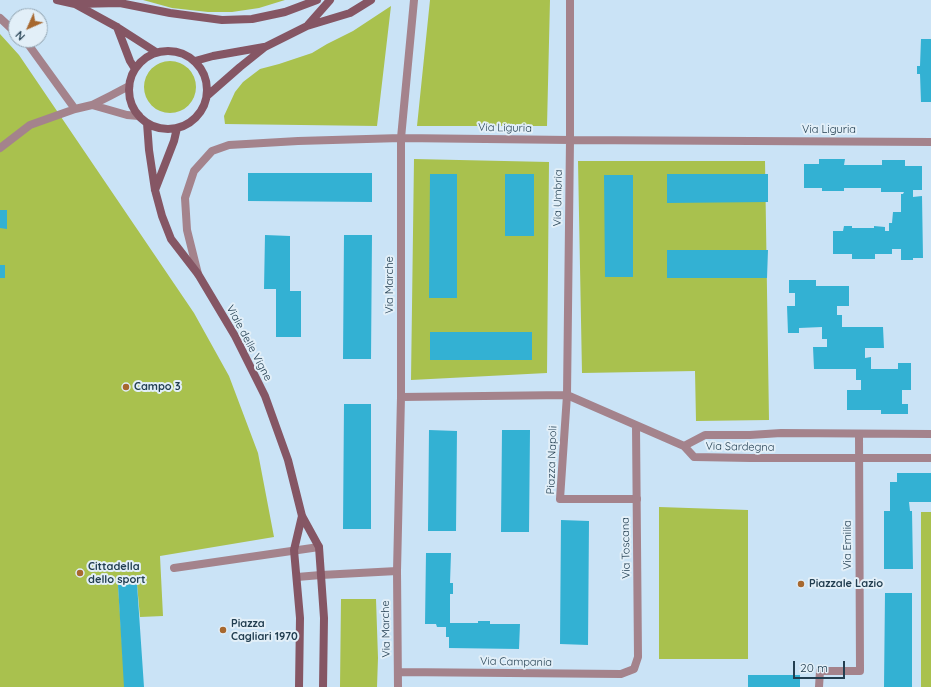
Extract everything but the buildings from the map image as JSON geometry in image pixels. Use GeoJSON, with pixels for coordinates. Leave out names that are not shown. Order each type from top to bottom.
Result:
{"type":"FeatureCollection","features":[{"type":"Feature","properties":{"kind":"main road"},"geometry":{"type":"LineString","coordinates":[[58,0],[75,4],[120,3],[170,13],[222,20],[252,19],[285,12],[318,0]]}},
{"type":"Feature","properties":{"kind":"main road"},"geometry":{"type":"LineString","coordinates":[[307,26],[330,0]]}},
{"type":"Feature","properties":{"kind":"main road"},"geometry":{"type":"LineString","coordinates":[[208,95],[265,47],[307,26],[350,13],[371,0]]}},
{"type":"Feature","properties":{"kind":"main road"},"geometry":{"type":"LineString","coordinates":[[75,4],[117,27],[156,52]]}},
{"type":"Feature","properties":{"kind":"main road"},"geometry":{"type":"LineString","coordinates":[[117,27],[130,62],[135,69]]}},
{"type":"Feature","properties":{"kind":"main road"},"geometry":{"type":"LineString","coordinates":[[195,61],[213,56],[265,47]]}},
{"type":"Feature","properties":{"kind":"main road"},"geometry":{"type":"LineString","coordinates":[[166,50],[177,51],[195,61],[205,76],[208,85],[208,95],[201,113],[194,120],[177,128],[167,129],[156,128],[139,116],[131,102],[129,86],[131,77],[140,62],[147,56],[166,50]]}},
{"type":"Feature","properties":{"kind":"main road","name":"Viale delle Vigne"},"geometry":{"type":"LineString","coordinates":[[147,123],[149,150],[155,190],[162,216],[171,239],[198,274],[235,336],[265,396],[288,460],[302,516],[319,547],[324,618],[323,687]]}},
{"type":"Feature","properties":{"kind":"main road"},"geometry":{"type":"LineString","coordinates":[[155,190],[174,141],[177,128]]}},
{"type":"Feature","properties":{"kind":"main road","name":"Viale delle Vigne"},"geometry":{"type":"LineString","coordinates":[[299,687],[300,618],[294,550],[302,516]]}},
{"type":"Feature","properties":{"kind":"street","name":"Via Marche"},"geometry":{"type":"LineString","coordinates":[[398,687],[397,571],[401,397],[401,138],[414,0]]}},
{"type":"Feature","properties":{"kind":"street","name":"Via Umbria"},"geometry":{"type":"LineString","coordinates":[[567,395],[570,0]]}},
{"type":"Feature","properties":{"kind":"street"},"geometry":{"type":"LineString","coordinates":[[0,18],[8,26]]}},
{"type":"Feature","properties":{"kind":"street"},"geometry":{"type":"LineString","coordinates":[[31,48],[75,109]]}},
{"type":"Feature","properties":{"kind":"street"},"geometry":{"type":"LineString","coordinates":[[0,148],[30,126],[75,109],[92,105],[129,86]]}},
{"type":"Feature","properties":{"kind":"street"},"geometry":{"type":"LineString","coordinates":[[92,105],[128,115],[139,116]]}},
{"type":"Feature","properties":{"kind":"street","name":"Via Liguria"},"geometry":{"type":"LineString","coordinates":[[198,274],[187,230],[185,198],[194,171],[212,152],[229,144],[401,138],[931,142]]}},
{"type":"Feature","properties":{"kind":"street"},"geometry":{"type":"LineString","coordinates":[[401,397],[567,395],[684,446]]}},
{"type":"Feature","properties":{"kind":"street","name":"Piazza Napoli"},"geometry":{"type":"LineString","coordinates":[[567,395],[560,500],[637,499]]}},
{"type":"Feature","properties":{"kind":"street","name":"Via Toscana"},"geometry":{"type":"LineString","coordinates":[[634,669],[638,657],[636,426]]}},
{"type":"Feature","properties":{"kind":"street"},"geometry":{"type":"LineString","coordinates":[[859,434],[859,459]]}},
{"type":"Feature","properties":{"kind":"street","name":"Via Sardegna"},"geometry":{"type":"LineString","coordinates":[[931,434],[704,435],[684,446],[694,457],[700,458],[931,458]]}},
{"type":"Feature","properties":{"kind":"street","name":"Via Emilia"},"geometry":{"type":"LineString","coordinates":[[820,687],[820,671],[860,671],[859,459]]}},
{"type":"Feature","properties":{"kind":"street"},"geometry":{"type":"LineString","coordinates":[[174,568],[319,547]]}},
{"type":"Feature","properties":{"kind":"street"},"geometry":{"type":"LineString","coordinates":[[297,577],[397,571]]}},
{"type":"Feature","properties":{"kind":"street","name":"Via Campania"},"geometry":{"type":"LineString","coordinates":[[398,672],[621,674],[634,669]]}},
{"type":"Feature","properties":{"kind":"green space"},"geometry":{"type":"Polygon","coordinates":[[[143,0],[285,0],[259,8],[232,12],[208,12],[172,8],[143,0]]]}},
{"type":"Feature","properties":{"kind":"green space"},"geometry":{"type":"Polygon","coordinates":[[[430,0],[550,0],[547,126],[417,126],[430,0]]]}},
{"type":"Feature","properties":{"kind":"green space"},"geometry":{"type":"Polygon","coordinates":[[[391,6],[377,126],[225,124],[224,116],[235,92],[243,82],[260,69],[312,53],[353,31],[391,6]]]}},
{"type":"Feature","properties":{"kind":"green space"},"geometry":{"type":"Polygon","coordinates":[[[0,34],[8,43],[8,48],[13,48],[19,55],[194,313],[229,376],[258,453],[274,537],[160,556],[163,616],[140,617],[137,584],[118,585],[125,687],[0,687],[0,34]]]}},
{"type":"Feature","properties":{"kind":"green space"},"geometry":{"type":"Polygon","coordinates":[[[165,61],[175,61],[189,68],[196,82],[196,92],[189,106],[175,113],[165,113],[155,109],[148,102],[144,92],[144,82],[148,72],[155,65],[165,61]]]}},
{"type":"Feature","properties":{"kind":"green space"},"geometry":{"type":"Polygon","coordinates":[[[414,159],[549,162],[547,373],[411,380],[414,159]]]}},
{"type":"Feature","properties":{"kind":"green space"},"geometry":{"type":"Polygon","coordinates":[[[578,161],[765,161],[769,420],[696,421],[695,371],[582,373],[578,161]]]}},
{"type":"Feature","properties":{"kind":"green space"},"geometry":{"type":"Polygon","coordinates":[[[659,507],[748,510],[748,659],[659,659],[659,507]]]}},
{"type":"Feature","properties":{"kind":"green space"},"geometry":{"type":"Polygon","coordinates":[[[921,512],[931,512],[931,687],[921,687],[921,512]]]}},
{"type":"Feature","properties":{"kind":"green space"},"geometry":{"type":"Polygon","coordinates":[[[341,599],[376,599],[378,658],[377,687],[340,687],[341,599]]]}},
{"type":"Feature","properties":{"kind":"place","name":"Campo 3"},"geometry":{"type":"Point","coordinates":[126,387]}},
{"type":"Feature","properties":{"kind":"place","name":"Cittadella dello sport"},"geometry":{"type":"Point","coordinates":[80,573]}},
{"type":"Feature","properties":{"kind":"place","name":"Piazzale Lazio"},"geometry":{"type":"Point","coordinates":[801,584]}},
{"type":"Feature","properties":{"kind":"place","name":"Piazza Cagliari 1970"},"geometry":{"type":"Point","coordinates":[223,630]}}]}
